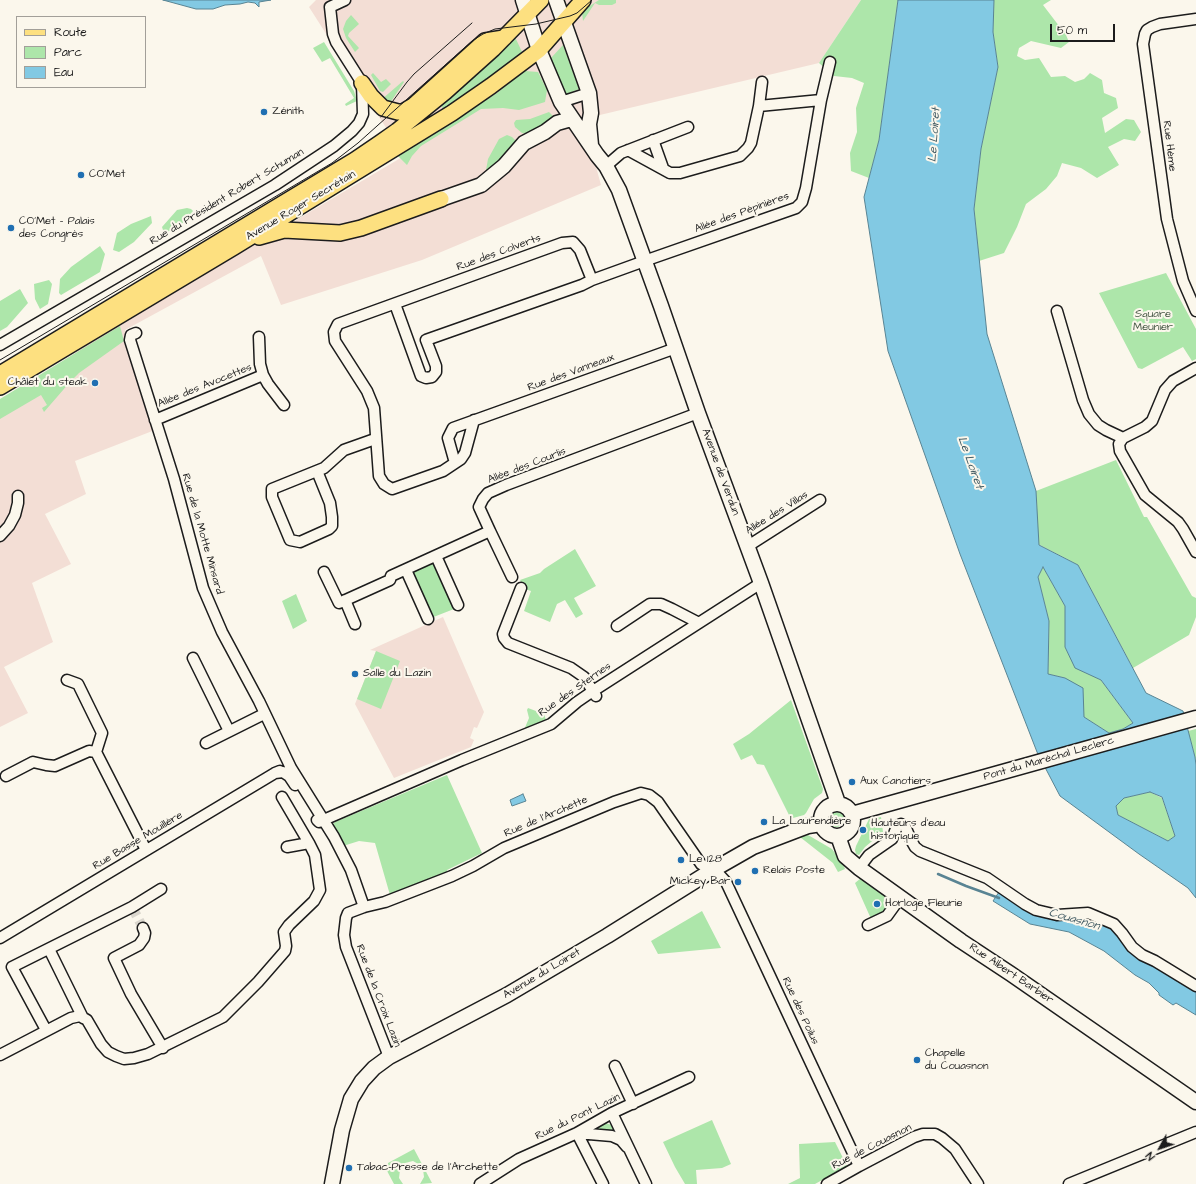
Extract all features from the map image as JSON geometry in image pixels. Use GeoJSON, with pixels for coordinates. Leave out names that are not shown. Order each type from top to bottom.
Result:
{"type":"FeatureCollection","features":[{"type":"Feature","properties":{"kind":"main road","name":"Avenue Roger Secrétain"},"geometry":{"type":"LineString","coordinates":[[0,374],[356,160],[397,131],[426,107],[504,38],[525,7],[541,0]]}},
{"type":"Feature","properties":{"kind":"main road","name":"Avenue Roger Secrétain"},"geometry":{"type":"LineString","coordinates":[[0,386],[234,247],[452,112],[491,86],[538,50],[583,0]]}},
{"type":"Feature","properties":{"kind":"main road"},"geometry":{"type":"LineString","coordinates":[[362,83],[371,96],[383,108],[403,112],[413,106],[485,41],[504,38]]}},
{"type":"Feature","properties":{"kind":"main road"},"geometry":{"type":"LineString","coordinates":[[234,247],[265,235],[284,230],[340,232],[361,228],[441,199]]}},
{"type":"Feature","properties":{"kind":"main road"},"geometry":{"type":"LineString","coordinates":[[0,393],[114,319]]}},
{"type":"Feature","properties":{"kind":"street","name":"Rue du Président Robert Schuman"},"geometry":{"type":"LineString","coordinates":[[0,345],[275,185],[334,146],[352,131],[361,119],[363,107],[362,83],[336,42],[333,34],[330,6],[345,0]]}},
{"type":"Feature","properties":{"kind":"street","name":"Avenue de Verdun"},"geometry":{"type":"LineString","coordinates":[[556,0],[589,93],[591,113],[589,124],[591,145]]}},
{"type":"Feature","properties":{"kind":"street","name":"Avenue de Verdun"},"geometry":{"type":"LineString","coordinates":[[525,7],[538,50],[560,102],[606,166],[619,190],[676,348],[698,414],[748,546],[838,803]]}},
{"type":"Feature","properties":{"kind":"street","name":"Rue Hème"},"geometry":{"type":"LineString","coordinates":[[1196,19],[1160,24],[1152,27],[1147,30],[1145,34],[1144,44],[1167,219],[1183,281],[1196,311]]}},
{"type":"Feature","properties":{"kind":"street","name":"Allée des Pépinières"},"geometry":{"type":"LineString","coordinates":[[645,261],[796,208],[802,202],[806,188],[821,100],[830,62]]}},
{"type":"Feature","properties":{"kind":"street"},"geometry":{"type":"LineString","coordinates":[[628,150],[670,173],[680,173],[740,156],[751,143],[759,106],[762,82]]}},
{"type":"Feature","properties":{"kind":"street"},"geometry":{"type":"LineString","coordinates":[[560,102],[589,93]]}},
{"type":"Feature","properties":{"kind":"street"},"geometry":{"type":"LineString","coordinates":[[759,106],[821,100]]}},
{"type":"Feature","properties":{"kind":"street"},"geometry":{"type":"LineString","coordinates":[[441,199],[481,185],[504,166],[524,144],[557,123],[571,119]]}},
{"type":"Feature","properties":{"kind":"street"},"geometry":{"type":"LineString","coordinates":[[606,166],[621,153],[688,127]]}},
{"type":"Feature","properties":{"kind":"street"},"geometry":{"type":"LineString","coordinates":[[654,140],[663,168]]}},
{"type":"Feature","properties":{"kind":"street","name":"Rue des Colverts"},"geometry":{"type":"LineString","coordinates":[[455,463],[443,471],[392,489],[384,484],[379,476],[374,408],[367,391],[335,341],[334,332],[338,324],[562,243],[573,242],[580,250],[592,280]]}},
{"type":"Feature","properties":{"kind":"street"},"geometry":{"type":"LineString","coordinates":[[409,345],[582,285],[645,261]]}},
{"type":"Feature","properties":{"kind":"street"},"geometry":{"type":"LineString","coordinates":[[394,304],[421,376],[426,378],[432,377],[436,372],[436,366],[426,340]]}},
{"type":"Feature","properties":{"kind":"street"},"geometry":{"type":"LineString","coordinates":[[1057,311],[1083,400],[1089,414],[1098,425],[1123,438]]}},
{"type":"Feature","properties":{"kind":"street","name":"Rue de la Motte Minsard"},"geometry":{"type":"LineString","coordinates":[[136,332],[131,335],[130,340],[174,479],[203,588],[222,632],[237,658],[291,768],[334,837],[350,870],[364,907]]}},
{"type":"Feature","properties":{"kind":"street","name":"Allée des Avocettes"},"geometry":{"type":"LineString","coordinates":[[259,337],[260,364],[263,375],[284,405]]}},
{"type":"Feature","properties":{"kind":"street","name":"Rue des Vanneaux"},"geometry":{"type":"LineString","coordinates":[[455,463],[448,438],[453,428],[676,348]]}},
{"type":"Feature","properties":{"kind":"street"},"geometry":{"type":"LineString","coordinates":[[1196,368],[1173,381],[1165,390],[1152,421],[1145,427],[1123,438],[1119,444],[1120,450],[1145,495],[1178,522],[1196,552]]}},
{"type":"Feature","properties":{"kind":"street","name":"Allée des Avocettes"},"geometry":{"type":"LineString","coordinates":[[155,420],[263,375]]}},
{"type":"Feature","properties":{"kind":"street","name":"Allée des Courlis"},"geometry":{"type":"LineString","coordinates":[[490,531],[479,507],[488,493],[698,414]]}},
{"type":"Feature","properties":{"kind":"street"},"geometry":{"type":"LineString","coordinates":[[455,463],[461,459],[465,453],[474,420]]}},
{"type":"Feature","properties":{"kind":"street"},"geometry":{"type":"LineString","coordinates":[[317,471],[330,503],[332,526],[329,529],[300,542],[290,540],[272,497],[272,489],[324,468],[344,450],[376,439]]}},
{"type":"Feature","properties":{"kind":"street"},"geometry":{"type":"LineString","coordinates":[[0,536],[9,526],[15,515],[18,496]]}},
{"type":"Feature","properties":{"kind":"street","name":"Allée des Villas"},"geometry":{"type":"LineString","coordinates":[[748,546],[820,500]]}},
{"type":"Feature","properties":{"kind":"street"},"geometry":{"type":"LineString","coordinates":[[324,572],[338,603],[390,580],[391,576],[490,531],[512,577]]}},
{"type":"Feature","properties":{"kind":"street"},"geometry":{"type":"LineString","coordinates":[[436,556],[458,604]]}},
{"type":"Feature","properties":{"kind":"street"},"geometry":{"type":"LineString","coordinates":[[406,570],[428,619]]}},
{"type":"Feature","properties":{"kind":"street","name":"Rue des Sternes"},"geometry":{"type":"LineString","coordinates":[[323,820],[467,758],[551,724],[560,715],[595,694],[699,623],[761,583]]}},
{"type":"Feature","properties":{"kind":"street"},"geometry":{"type":"LineString","coordinates":[[521,588],[503,634],[504,638],[508,643],[571,668],[584,677],[595,694]]}},
{"type":"Feature","properties":{"kind":"street"},"geometry":{"type":"LineString","coordinates":[[345,600],[355,624]]}},
{"type":"Feature","properties":{"kind":"street"},"geometry":{"type":"LineString","coordinates":[[617,626],[650,604],[661,604],[699,623]]}},
{"type":"Feature","properties":{"kind":"street"},"geometry":{"type":"LineString","coordinates":[[193,658],[230,731]]}},
{"type":"Feature","properties":{"kind":"street"},"geometry":{"type":"LineString","coordinates":[[66,680],[78,684],[102,733],[96,752],[146,850]]}},
{"type":"Feature","properties":{"kind":"street"},"geometry":{"type":"LineString","coordinates":[[206,743],[264,714]]}},
{"type":"Feature","properties":{"kind":"street","name":"Pont du Maréchal Leclerc"},"geometry":{"type":"LineString","coordinates":[[852,814],[1196,718]]}},
{"type":"Feature","properties":{"kind":"street"},"geometry":{"type":"LineString","coordinates":[[6,776],[33,762],[55,766],[89,751],[96,752]]}},
{"type":"Feature","properties":{"kind":"street","name":"Rue Basse Mouillère"},"geometry":{"type":"LineString","coordinates":[[0,938],[275,773],[291,768]]}},
{"type":"Feature","properties":{"kind":"street","name":"Rue de la Motte Minsard"},"geometry":{"type":"LineString","coordinates":[[275,773],[283,772],[289,776],[316,820],[319,822],[323,820]]}},
{"type":"Feature","properties":{"kind":"street","name":"Rue de l'Archette"},"geometry":{"type":"LineString","coordinates":[[364,907],[385,902],[452,876],[504,848],[614,802],[641,793],[649,795],[658,802],[701,864],[712,870]]}},
{"type":"Feature","properties":{"kind":"street"},"geometry":{"type":"LineString","coordinates":[[0,1055],[46,1030],[71,1018],[80,1016],[87,1020],[101,1044],[108,1052],[124,1059],[134,1058],[163,1048],[223,1017],[258,982],[285,951],[286,946],[284,932],[289,925],[314,901],[320,890],[315,855],[282,797]]}},
{"type":"Feature","properties":{"kind":"street"},"geometry":{"type":"LineString","coordinates":[[838,803],[847,807],[852,814],[852,824],[850,829],[843,835],[838,836],[827,833],[821,824],[821,813],[828,806],[838,803]]}},
{"type":"Feature","properties":{"kind":"street","name":"Avenue du Loiret"},"geometry":{"type":"LineString","coordinates":[[332,1184],[342,1130],[351,1099],[362,1081],[374,1068],[389,1057],[507,995],[607,936],[712,870],[753,847],[808,826],[821,824]]}},
{"type":"Feature","properties":{"kind":"street"},"geometry":{"type":"LineString","coordinates":[[859,868],[869,855],[892,839],[894,830],[901,824],[905,826],[915,847],[920,851],[986,878],[1036,910],[1057,915],[1088,913],[1114,924],[1132,947],[1142,955],[1155,961],[1196,986]]}},
{"type":"Feature","properties":{"kind":"street","name":"Rue Albert Barbier"},"geometry":{"type":"LineString","coordinates":[[838,836],[845,856],[859,868],[900,898],[1196,1102]]}},
{"type":"Feature","properties":{"kind":"street"},"geometry":{"type":"LineString","coordinates":[[287,847],[309,843]]}},
{"type":"Feature","properties":{"kind":"street","name":"Rue des Poilus"},"geometry":{"type":"LineString","coordinates":[[712,870],[726,882],[859,1166]]}},
{"type":"Feature","properties":{"kind":"street"},"geometry":{"type":"LineString","coordinates":[[46,1030],[12,967],[132,907],[161,889]]}},
{"type":"Feature","properties":{"kind":"street"},"geometry":{"type":"LineString","coordinates":[[868,925],[887,916],[900,898]]}},
{"type":"Feature","properties":{"kind":"street","name":"Rue de la Croix Lazin"},"geometry":{"type":"LineString","coordinates":[[364,907],[348,913],[344,935],[346,947],[389,1057]]}},
{"type":"Feature","properties":{"kind":"street"},"geometry":{"type":"LineString","coordinates":[[143,928],[145,933],[144,938],[139,945],[114,958],[131,994],[163,1048]]}},
{"type":"Feature","properties":{"kind":"street"},"geometry":{"type":"LineString","coordinates":[[49,949],[83,1018]]}},
{"type":"Feature","properties":{"kind":"street"},"geometry":{"type":"LineString","coordinates":[[615,1066],[633,1104]]}},
{"type":"Feature","properties":{"kind":"street","name":"Rue du Pont Lazin"},"geometry":{"type":"LineString","coordinates":[[480,1184],[493,1181],[519,1159],[577,1133],[612,1113],[689,1077]]}},
{"type":"Feature","properties":{"kind":"street"},"geometry":{"type":"LineString","coordinates":[[612,1113],[629,1149],[642,1183]]}},
{"type":"Feature","properties":{"kind":"street"},"geometry":{"type":"LineString","coordinates":[[1069,1184],[1196,1132]]}},
{"type":"Feature","properties":{"kind":"street"},"geometry":{"type":"LineString","coordinates":[[577,1133],[612,1136],[621,1140],[629,1149]]}},
{"type":"Feature","properties":{"kind":"street"},"geometry":{"type":"LineString","coordinates":[[577,1133],[603,1184]]}},
{"type":"Feature","properties":{"kind":"street","name":"Rue de Couasnon"},"geometry":{"type":"LineString","coordinates":[[827,1184],[914,1137],[923,1134],[935,1134],[949,1143],[955,1149],[978,1184]]}},
{"type":"Feature","properties":{"kind":"shaded area"},"geometry":{"type":"Polygon","coordinates":[[[316,0],[861,0],[819,63],[583,119],[601,185],[422,260],[281,305],[261,256],[125,330],[155,430],[75,461],[86,494],[45,514],[71,564],[32,583],[53,642],[4,667],[28,713],[0,727],[0,403],[104,334],[404,156],[309,7],[316,0]]]}},
{"type":"Feature","properties":{"kind":"shaded area"},"geometry":{"type":"Polygon","coordinates":[[[443,617],[484,712],[477,728],[474,727],[470,738],[474,740],[471,747],[394,778],[355,704],[376,651],[370,650],[443,617]]]}},
{"type":"Feature","properties":{"kind":"green space"},"geometry":{"type":"Polygon","coordinates":[[[599,0],[616,0],[616,3],[612,5],[599,5],[595,3],[583,21],[582,12],[599,0]]]}},
{"type":"Feature","properties":{"kind":"green space"},"geometry":{"type":"Polygon","coordinates":[[[861,0],[898,0],[879,140],[869,178],[851,171],[850,153],[857,132],[856,108],[864,83],[852,78],[834,76],[819,63],[861,0]]]}},
{"type":"Feature","properties":{"kind":"green space"},"geometry":{"type":"Polygon","coordinates":[[[994,0],[1051,0],[1043,5],[1066,35],[1069,42],[1061,48],[1031,41],[1019,48],[1017,56],[1025,60],[1039,58],[1051,77],[1065,76],[1075,82],[1084,79],[1090,73],[1102,80],[1104,93],[1116,98],[1118,108],[1102,118],[1105,133],[1126,119],[1134,120],[1141,132],[1135,141],[1124,139],[1108,147],[1119,165],[1097,178],[1081,168],[1062,163],[1057,176],[1046,189],[1026,204],[1017,227],[1004,253],[979,261],[974,209],[981,149],[998,67],[993,32],[994,0]]]}},
{"type":"Feature","properties":{"kind":"green space"},"geometry":{"type":"Polygon","coordinates":[[[351,15],[359,24],[349,33],[348,36],[359,48],[355,52],[346,38],[343,29],[346,21],[351,15]]]}},
{"type":"Feature","properties":{"kind":"green space"},"geometry":{"type":"Polygon","coordinates":[[[515,37],[523,54],[490,79],[443,109],[440,103],[515,37]]]}},
{"type":"Feature","properties":{"kind":"green space"},"geometry":{"type":"Polygon","coordinates":[[[324,42],[354,91],[357,101],[346,106],[345,104],[354,98],[330,58],[322,62],[313,48],[324,42]]]}},
{"type":"Feature","properties":{"kind":"green space"},"geometry":{"type":"Polygon","coordinates":[[[563,45],[579,89],[564,95],[551,58],[563,45]]]}},
{"type":"Feature","properties":{"kind":"green space"},"geometry":{"type":"Polygon","coordinates":[[[525,71],[538,72],[547,90],[545,102],[519,110],[503,108],[481,109],[421,146],[412,156],[407,165],[398,156],[497,93],[525,71]]]}},
{"type":"Feature","properties":{"kind":"green space"},"geometry":{"type":"Polygon","coordinates":[[[373,73],[381,82],[386,79],[391,84],[383,92],[380,91],[371,75],[373,73]]]}},
{"type":"Feature","properties":{"kind":"green space"},"geometry":{"type":"Polygon","coordinates":[[[403,81],[404,82],[388,106],[381,100],[403,81]]]}},
{"type":"Feature","properties":{"kind":"green space"},"geometry":{"type":"Polygon","coordinates":[[[549,112],[553,116],[551,120],[529,134],[522,133],[515,127],[514,123],[516,120],[530,119],[549,112]]]}},
{"type":"Feature","properties":{"kind":"green space"},"geometry":{"type":"Polygon","coordinates":[[[507,135],[516,141],[515,147],[488,171],[486,170],[488,159],[499,139],[507,135]]]}},
{"type":"Feature","properties":{"kind":"green space"},"geometry":{"type":"Polygon","coordinates":[[[187,208],[193,211],[179,227],[164,233],[162,227],[177,210],[187,208]]]}},
{"type":"Feature","properties":{"kind":"green space"},"geometry":{"type":"Polygon","coordinates":[[[151,216],[152,223],[134,242],[119,252],[113,250],[117,233],[131,224],[151,216]]]}},
{"type":"Feature","properties":{"kind":"green space"},"geometry":{"type":"Polygon","coordinates":[[[100,246],[105,254],[100,272],[61,295],[59,293],[60,279],[71,267],[100,246]]]}},
{"type":"Feature","properties":{"kind":"green space","name":"Square Meunier"},"geometry":{"type":"Polygon","coordinates":[[[1166,273],[1196,329],[1196,359],[1192,361],[1183,347],[1142,369],[1138,368],[1099,293],[1166,273]]]}},
{"type":"Feature","properties":{"kind":"green space"},"geometry":{"type":"Polygon","coordinates":[[[49,280],[52,284],[48,304],[40,309],[35,299],[34,284],[49,280]]]}},
{"type":"Feature","properties":{"kind":"green space"},"geometry":{"type":"Polygon","coordinates":[[[20,289],[28,303],[7,327],[0,331],[0,301],[20,289]]]}},
{"type":"Feature","properties":{"kind":"green space"},"geometry":{"type":"Polygon","coordinates":[[[120,326],[124,341],[79,373],[44,412],[42,408],[47,405],[41,395],[0,419],[0,399],[120,326]]]}},
{"type":"Feature","properties":{"kind":"green space"},"geometry":{"type":"Polygon","coordinates":[[[1116,460],[1144,517],[1147,517],[1192,596],[1196,598],[1196,617],[1189,635],[1133,668],[1078,565],[1038,544],[1036,491],[1116,460]]]}},
{"type":"Feature","properties":{"kind":"green space"},"geometry":{"type":"Polygon","coordinates":[[[575,549],[596,586],[574,598],[583,614],[576,618],[565,600],[557,604],[550,622],[524,611],[531,591],[525,589],[520,580],[540,573],[575,549]]]}},
{"type":"Feature","properties":{"kind":"green space"},"geometry":{"type":"Polygon","coordinates":[[[435,562],[454,609],[431,618],[411,572],[435,562]]]}},
{"type":"Feature","properties":{"kind":"green space"},"geometry":{"type":"Polygon","coordinates":[[[1043,567],[1065,606],[1065,647],[1075,667],[1101,680],[1133,723],[1123,729],[1109,733],[1084,717],[1065,678],[1048,674],[1049,621],[1038,577],[1043,567]]]}},
{"type":"Feature","properties":{"kind":"green space"},"geometry":{"type":"Polygon","coordinates":[[[296,594],[307,621],[293,629],[282,601],[296,594]]]}},
{"type":"Feature","properties":{"kind":"green space"},"geometry":{"type":"Polygon","coordinates":[[[376,651],[400,661],[381,709],[357,699],[376,651]]]}},
{"type":"Feature","properties":{"kind":"green space"},"geometry":{"type":"Polygon","coordinates":[[[791,700],[823,789],[822,793],[814,799],[804,815],[793,818],[790,817],[764,765],[757,764],[752,755],[741,760],[733,744],[749,734],[791,700]]]}},
{"type":"Feature","properties":{"kind":"green space"},"geometry":{"type":"Polygon","coordinates":[[[528,708],[544,714],[546,720],[545,722],[524,730],[529,718],[528,708]]]}},
{"type":"Feature","properties":{"kind":"green space"},"geometry":{"type":"Polygon","coordinates":[[[1196,729],[1196,761],[1188,731],[1196,729]]]}},
{"type":"Feature","properties":{"kind":"green space"},"geometry":{"type":"Polygon","coordinates":[[[447,775],[482,853],[447,870],[448,874],[390,895],[375,843],[359,841],[343,846],[333,828],[333,824],[447,775]]]}},
{"type":"Feature","properties":{"kind":"green space"},"geometry":{"type":"Polygon","coordinates":[[[1150,792],[1162,798],[1175,836],[1168,841],[1118,815],[1116,806],[1124,798],[1150,792]]]}},
{"type":"Feature","properties":{"kind":"green space"},"geometry":{"type":"Polygon","coordinates":[[[836,811],[843,816],[844,819],[839,826],[836,827],[829,822],[828,819],[833,812],[836,811]]]}},
{"type":"Feature","properties":{"kind":"green space"},"geometry":{"type":"Polygon","coordinates":[[[881,817],[883,832],[865,847],[859,855],[856,854],[856,846],[869,819],[881,817]]]}},
{"type":"Feature","properties":{"kind":"green space"},"geometry":{"type":"Polygon","coordinates":[[[808,835],[832,849],[845,869],[838,872],[833,863],[800,837],[808,835]]]}},
{"type":"Feature","properties":{"kind":"green space"},"geometry":{"type":"Polygon","coordinates":[[[861,878],[893,902],[887,915],[872,921],[855,883],[861,878]]]}},
{"type":"Feature","properties":{"kind":"green space"},"geometry":{"type":"Polygon","coordinates":[[[702,911],[721,948],[658,954],[651,941],[702,911]]]}},
{"type":"Feature","properties":{"kind":"green space"},"geometry":{"type":"Polygon","coordinates":[[[712,1120],[731,1164],[722,1168],[696,1170],[697,1184],[685,1184],[663,1142],[712,1120]]]}},
{"type":"Feature","properties":{"kind":"green space"},"geometry":{"type":"Polygon","coordinates":[[[605,1123],[612,1125],[616,1132],[605,1133],[589,1128],[605,1123]]]}},
{"type":"Feature","properties":{"kind":"green space"},"geometry":{"type":"Polygon","coordinates":[[[835,1142],[847,1166],[815,1184],[788,1184],[800,1178],[799,1144],[835,1142]]]}},
{"type":"Feature","properties":{"kind":"green space"},"geometry":{"type":"Polygon","coordinates":[[[414,1149],[432,1183],[420,1184],[424,1177],[423,1169],[420,1165],[413,1161],[405,1163],[400,1170],[399,1178],[403,1184],[394,1184],[386,1169],[388,1163],[414,1149]]]}},
{"type":"Feature","properties":{"kind":"water"},"geometry":{"type":"Polygon","coordinates":[[[163,0],[271,0],[259,2],[259,7],[255,3],[248,2],[225,5],[213,9],[196,9],[163,0]]]}},
{"type":"Feature","properties":{"kind":"water","name":"Le Loiret"},"geometry":{"type":"Polygon","coordinates":[[[898,0],[994,0],[993,32],[998,67],[981,149],[974,209],[987,334],[1036,491],[1039,545],[1078,565],[1146,693],[1183,711],[1196,765],[1196,898],[1188,888],[1060,796],[1037,752],[960,554],[888,351],[864,197],[879,140],[898,0]],[[1043,567],[1038,577],[1049,621],[1048,674],[1065,678],[1083,688],[1084,717],[1109,733],[1123,729],[1133,723],[1101,680],[1075,668],[1065,647],[1065,606],[1043,567]],[[1150,792],[1124,798],[1116,806],[1118,815],[1168,841],[1175,836],[1162,797],[1150,792]]]}},
{"type":"Feature","properties":{"kind":"water"},"geometry":{"type":"Polygon","coordinates":[[[523,794],[526,801],[512,806],[510,800],[523,794]]]}},
{"type":"Feature","properties":{"kind":"water"},"geometry":{"type":"Polygon","coordinates":[[[999,892],[1031,912],[1094,918],[1114,927],[1126,944],[1196,988],[1196,1015],[1176,1003],[1173,1005],[1159,995],[1159,993],[1149,983],[1135,975],[1104,951],[1069,932],[1030,924],[993,901],[999,892]]]}},
{"type":"Feature","properties":{"kind":"waterway","name":"Couasnon"},"geometry":{"type":"LineString","coordinates":[[938,874],[999,898]]}},
{"type":"Feature","properties":{"kind":"tunnel"},"geometry":{"type":"LineString","coordinates":[[132,907],[143,928]]}},
{"type":"Feature","properties":{"kind":"tram line"},"geometry":{"type":"LineString","coordinates":[[0,360],[332,163],[358,143],[472,41],[483,34],[495,29],[536,24],[570,16],[577,13],[592,0]]}},
{"type":"Feature","properties":{"kind":"tram line"},"geometry":{"type":"LineString","coordinates":[[381,117],[414,74],[472,23]]}},
{"type":"Feature","properties":{"kind":"place","name":"Zénith"},"geometry":{"type":"Point","coordinates":[264,112]}},
{"type":"Feature","properties":{"kind":"place","name":"CO'Met"},"geometry":{"type":"Point","coordinates":[81,175]}},
{"type":"Feature","properties":{"kind":"place","name":"CO'Met - Palais des Congrès"},"geometry":{"type":"Point","coordinates":[11,228]}},
{"type":"Feature","properties":{"kind":"place","name":"Châlet du steak"},"geometry":{"type":"Point","coordinates":[95,383]}},
{"type":"Feature","properties":{"kind":"place","name":"Salle du Lazin"},"geometry":{"type":"Point","coordinates":[355,674]}},
{"type":"Feature","properties":{"kind":"place","name":"Aux Canotiers"},"geometry":{"type":"Point","coordinates":[852,782]}},
{"type":"Feature","properties":{"kind":"place","name":"La Laurendière"},"geometry":{"type":"Point","coordinates":[764,822]}},
{"type":"Feature","properties":{"kind":"place","name":"Hauteurs d'eau historique"},"geometry":{"type":"Point","coordinates":[863,830]}},
{"type":"Feature","properties":{"kind":"place","name":"Le 128"},"geometry":{"type":"Point","coordinates":[681,860]}},
{"type":"Feature","properties":{"kind":"place","name":"Relais Poste"},"geometry":{"type":"Point","coordinates":[755,871]}},
{"type":"Feature","properties":{"kind":"place","name":"Mickey Bar"},"geometry":{"type":"Point","coordinates":[738,882]}},
{"type":"Feature","properties":{"kind":"place","name":"Horloge Fleurie"},"geometry":{"type":"Point","coordinates":[877,904]}},
{"type":"Feature","properties":{"kind":"place","name":"Chapelle du Couasnon"},"geometry":{"type":"Point","coordinates":[917,1060]}},
{"type":"Feature","properties":{"kind":"place","name":"Tabac-Presse de l'Archette"},"geometry":{"type":"Point","coordinates":[349,1168]}}]}
